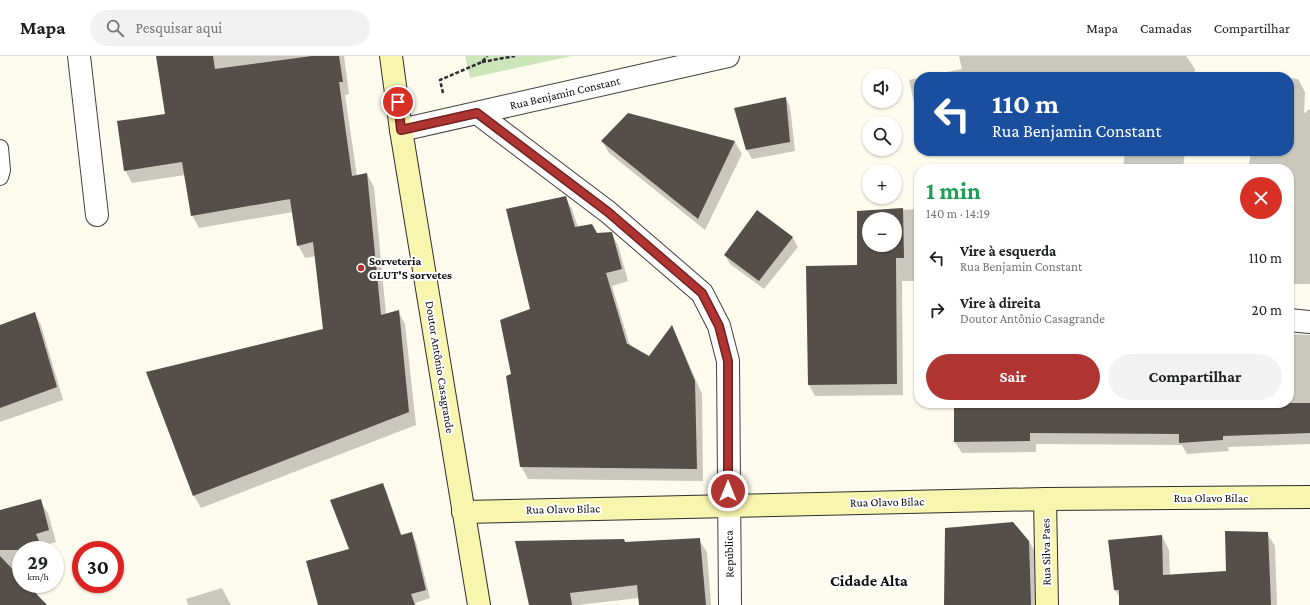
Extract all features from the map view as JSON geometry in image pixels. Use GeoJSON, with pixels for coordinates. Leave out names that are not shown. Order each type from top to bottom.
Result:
{"type":"FeatureCollection","features":[{"type":"Feature","properties":{"kind":"main road","name":"Doutor Antônio Casagrande"},"geometry":{"type":"LineString","coordinates":[[391,56],[401,130],[479,605]]}},
{"type":"Feature","properties":{"kind":"main road","name":"Rua Olavo Bilac"},"geometry":{"type":"LineString","coordinates":[[463,512],[1045,499],[1310,497]]}},
{"type":"Feature","properties":{"kind":"main road","name":"Rua Silva Paes"},"geometry":{"type":"LineString","coordinates":[[1045,499],[1047,605]]}},
{"type":"Feature","properties":{"kind":"street"},"geometry":{"type":"LineString","coordinates":[[78,56],[97,215]]}},
{"type":"Feature","properties":{"kind":"street","name":"Rua Benjamin Constant"},"geometry":{"type":"LineString","coordinates":[[401,130],[728,56]]}},
{"type":"Feature","properties":{"kind":"street","name":"República"},"geometry":{"type":"LineString","coordinates":[[477,113],[608,212],[702,293],[719,326],[728,361],[730,605]]}},
{"type":"Feature","properties":{"kind":"street"},"geometry":{"type":"LineString","coordinates":[[1294,320],[1310,322]]}},
{"type":"Feature","properties":{"kind":"lane"},"geometry":{"type":"LineString","coordinates":[[0,148],[2,170],[0,177]]}},
{"type":"Feature","properties":{"kind":"path"},"geometry":{"type":"LineString","coordinates":[[482,62],[487,56]]}},
{"type":"Feature","properties":{"kind":"path"},"geometry":{"type":"LineString","coordinates":[[449,120],[440,80],[482,62],[515,56]]}},
{"type":"Feature","properties":{"kind":"green space"},"geometry":{"type":"Polygon","coordinates":[[[465,56],[572,56],[470,78],[465,56]]]}},
{"type":"Feature","properties":{"kind":"building"},"geometry":{"type":"Polygon","coordinates":[[[156,56],[213,56],[215,69],[312,56],[339,56],[343,82],[339,82],[352,176],[367,173],[381,315],[399,310],[409,412],[193,496],[146,372],[323,329],[313,242],[297,246],[290,199],[191,216],[182,162],[124,171],[117,121],[165,114],[156,56]]]}},
{"type":"Feature","properties":{"kind":"building"},"geometry":{"type":"Polygon","coordinates":[[[786,97],[790,142],[746,150],[734,108],[786,97]]]}},
{"type":"Feature","properties":{"kind":"building"},"geometry":{"type":"Polygon","coordinates":[[[628,113],[735,141],[698,219],[601,141],[628,113]]]}},
{"type":"Feature","properties":{"kind":"building"},"geometry":{"type":"Polygon","coordinates":[[[566,196],[575,227],[592,224],[597,233],[612,232],[622,269],[606,273],[627,344],[649,356],[672,325],[695,381],[697,469],[520,467],[506,376],[511,374],[500,320],[530,309],[506,209],[566,196]]]}},
{"type":"Feature","properties":{"kind":"building"},"geometry":{"type":"Polygon","coordinates":[[[903,208],[904,258],[896,258],[897,384],[808,385],[806,266],[857,265],[857,211],[903,208]]]}},
{"type":"Feature","properties":{"kind":"building"},"geometry":{"type":"Polygon","coordinates":[[[757,210],[793,237],[759,281],[724,255],[757,210]]]}},
{"type":"Feature","properties":{"kind":"building"},"geometry":{"type":"Polygon","coordinates":[[[35,312],[57,387],[0,408],[0,325],[35,312]]]}},
{"type":"Feature","properties":{"kind":"building"},"geometry":{"type":"Polygon","coordinates":[[[1294,403],[1310,403],[1310,433],[1223,436],[1223,440],[1179,443],[1179,434],[1030,433],[1030,441],[954,442],[954,408],[1294,408],[1294,403]]]}},
{"type":"Feature","properties":{"kind":"building"},"geometry":{"type":"Polygon","coordinates":[[[383,483],[401,535],[412,532],[426,590],[411,594],[415,605],[318,605],[306,561],[349,549],[330,500],[383,483]]]}},
{"type":"Feature","properties":{"kind":"building"},"geometry":{"type":"Polygon","coordinates":[[[41,499],[49,530],[36,534],[39,541],[12,541],[12,550],[0,550],[0,510],[41,499]]]}},
{"type":"Feature","properties":{"kind":"building"},"geometry":{"type":"Polygon","coordinates":[[[1013,522],[1029,541],[1031,605],[944,605],[945,528],[1013,522]]]}},
{"type":"Feature","properties":{"kind":"building"},"geometry":{"type":"Polygon","coordinates":[[[1225,531],[1268,532],[1271,605],[1119,605],[1119,590],[1114,590],[1108,540],[1162,535],[1163,575],[1226,571],[1225,531]]]}},
{"type":"Feature","properties":{"kind":"building"},"geometry":{"type":"Polygon","coordinates":[[[700,538],[706,605],[639,605],[637,585],[570,593],[572,605],[529,605],[515,541],[624,539],[625,542],[700,538]]]}},
{"type":"Feature","properties":{"kind":"building"},"geometry":{"type":"Polygon","coordinates":[[[0,556],[12,569],[12,593],[36,593],[47,605],[0,605],[0,556]]]}},
{"type":"Feature","properties":{"kind":"place","name":"Sorveteria GLUT'S sorvetes"},"geometry":{"type":"Point","coordinates":[361,268]}},
{"type":"Feature","properties":{"kind":"district","name":"Cidade Alta"},"geometry":{"type":"Point","coordinates":[869,580]}},
{"type":"Feature","properties":{"kind":"route"},"geometry":{"type":"LineString","coordinates":[[398,102],[401,130],[477,113],[608,212],[702,293],[719,326],[728,361],[728,491]]}}]}
